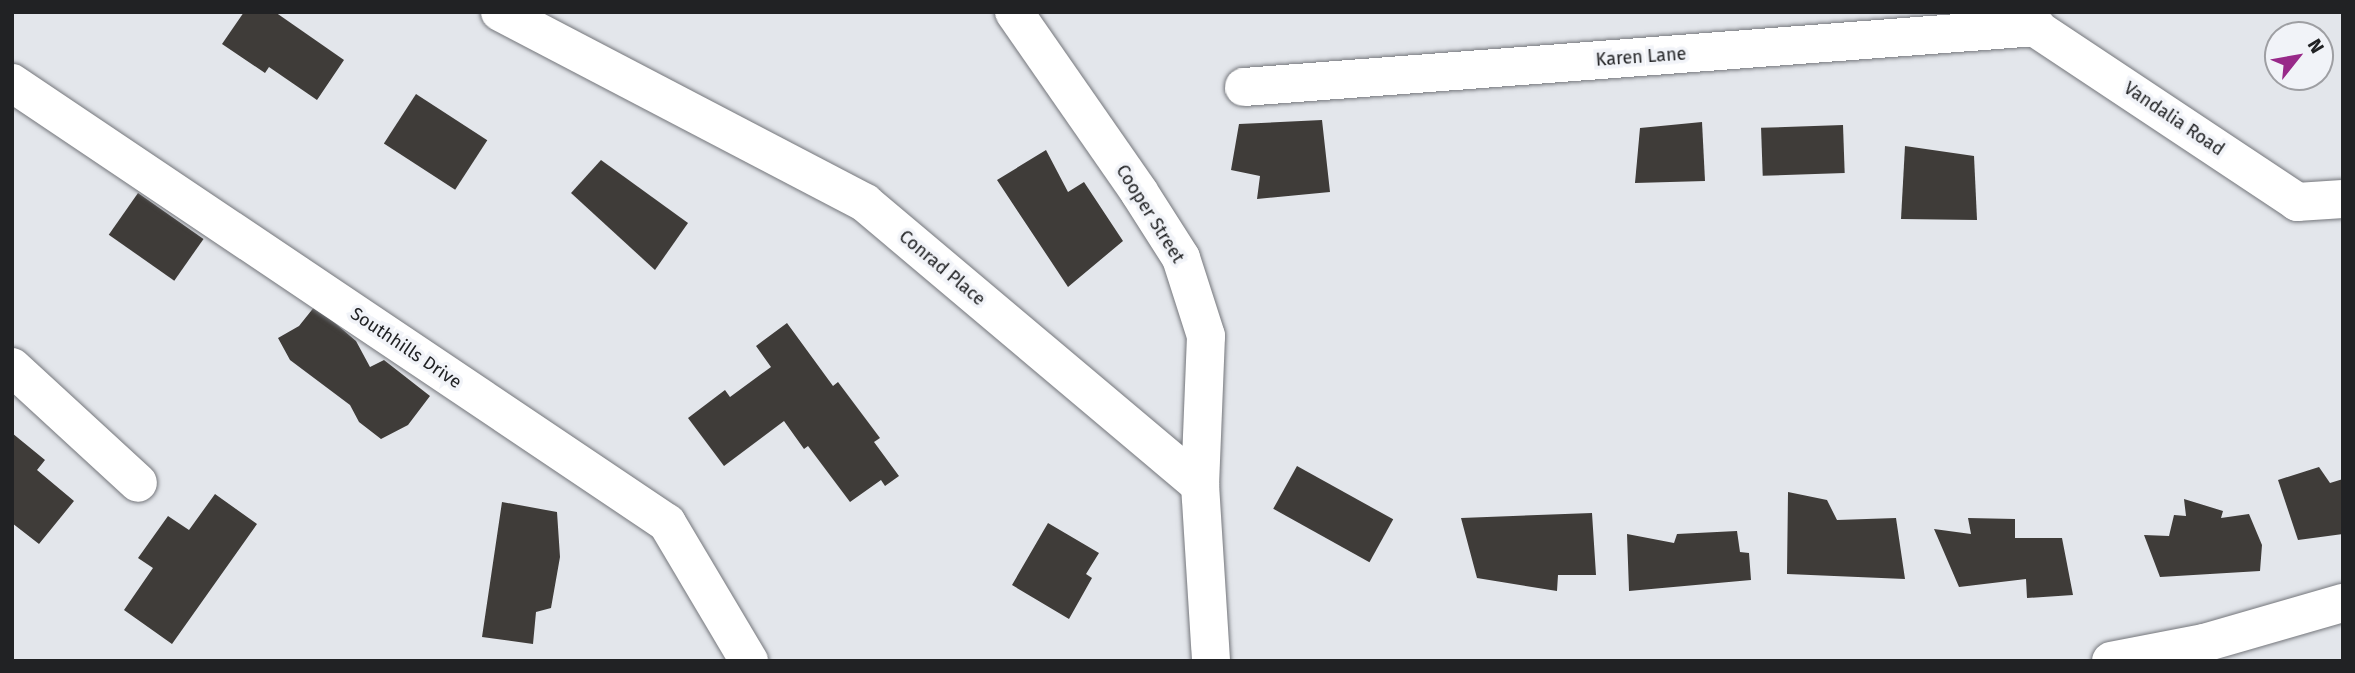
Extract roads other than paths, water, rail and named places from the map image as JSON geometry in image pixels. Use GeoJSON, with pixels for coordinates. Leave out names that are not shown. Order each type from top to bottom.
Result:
{"type":"FeatureCollection","features":[{"type":"Feature","properties":{"kind":"street","name":"Conrad Place"},"geometry":{"type":"LineString","coordinates":[[500,12],[865,203],[1200,485]]}},
{"type":"Feature","properties":{"kind":"street","name":"Cooper Street"},"geometry":{"type":"LineString","coordinates":[[1014,12],[1139,192],[1181,258],[1206,337],[1200,485]]}},
{"type":"Feature","properties":{"kind":"street","name":"Karen Lane"},"geometry":{"type":"LineString","coordinates":[[1244,87],[2024,20]]}},
{"type":"Feature","properties":{"kind":"street","name":"Vandalia Road"},"geometry":{"type":"LineString","coordinates":[[2024,20],[2297,202],[2343,199]]}},
{"type":"Feature","properties":{"kind":"street","name":"Southhills Drive"},"geometry":{"type":"LineString","coordinates":[[12,83],[667,523],[749,661]]}},
{"type":"Feature","properties":{"kind":"street"},"geometry":{"type":"LineString","coordinates":[[12,368],[138,483]]}},
{"type":"Feature","properties":{"kind":"street"},"geometry":{"type":"LineString","coordinates":[[1200,485],[1211,661]]}},
{"type":"Feature","properties":{"kind":"street"},"geometry":{"type":"LineString","coordinates":[[2111,661],[2204,643],[2343,603]]}}]}
